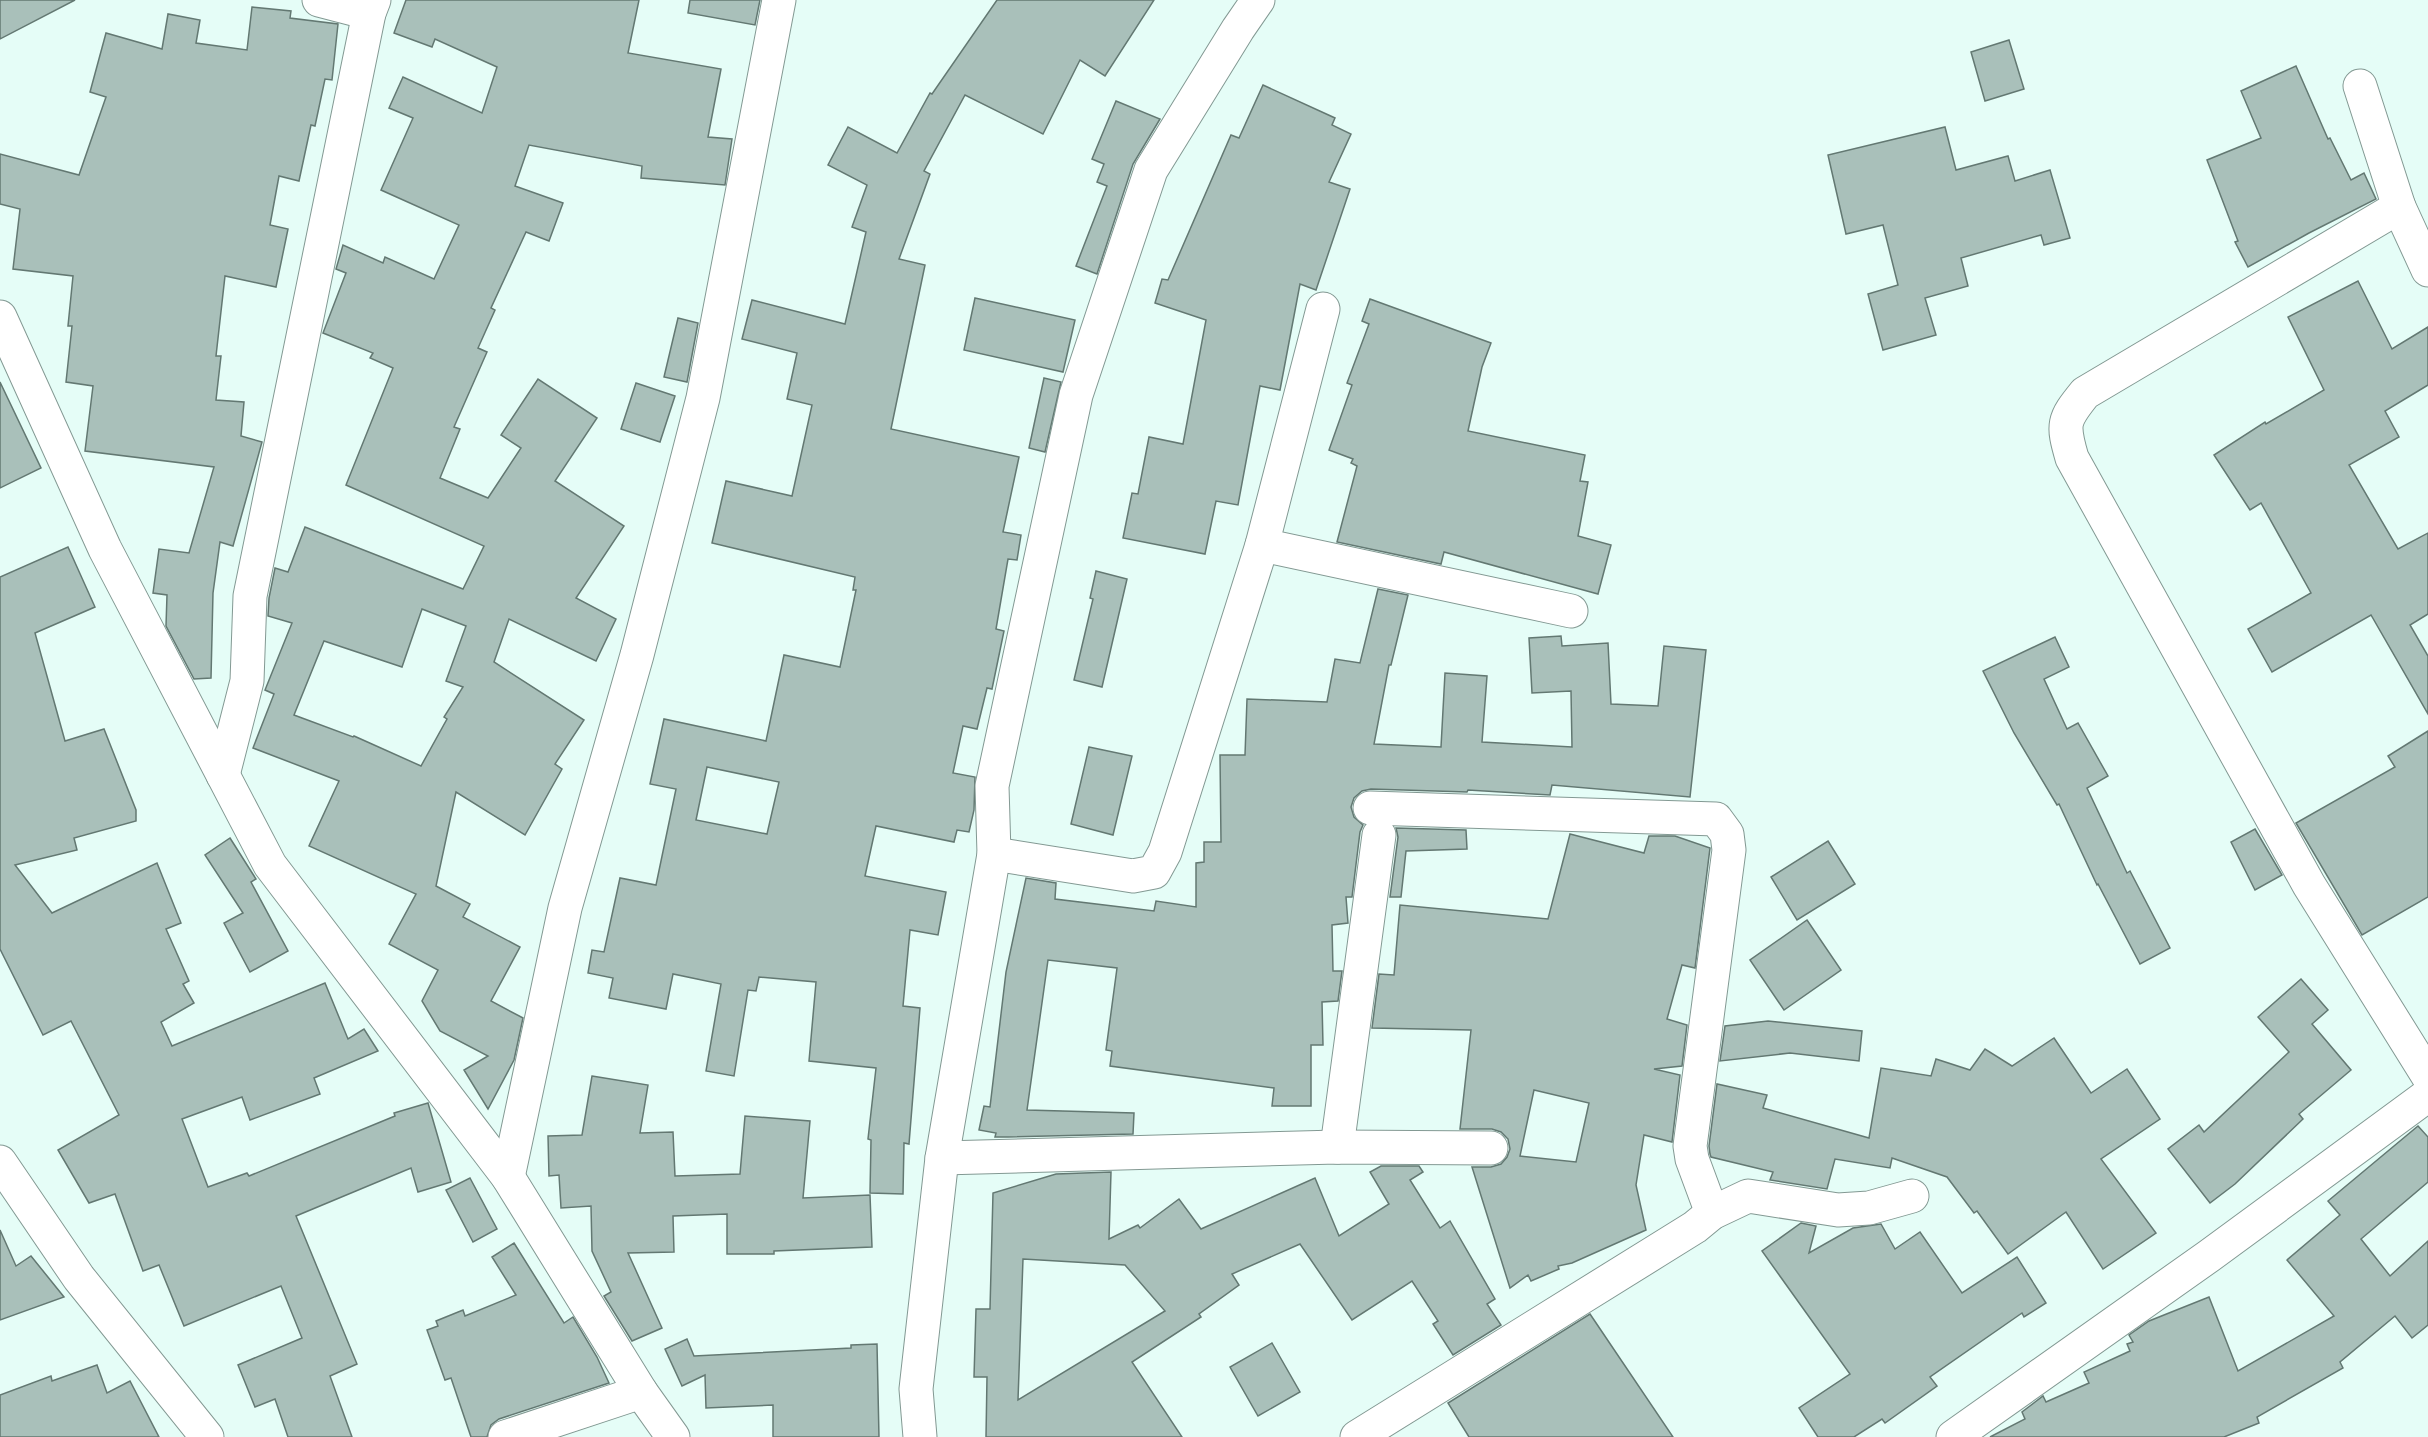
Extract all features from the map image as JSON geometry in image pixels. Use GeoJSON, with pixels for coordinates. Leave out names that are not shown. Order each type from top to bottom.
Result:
{"type":"FeatureCollection","features":[{"type":"Feature","properties":{"kind":"street"},"geometry":{"type":"LineString","coordinates":[[223,775],[247,681],[250,596],[371,6],[319,0]]}},
{"type":"Feature","properties":{"kind":"street"},"geometry":{"type":"LineString","coordinates":[[508,1177],[565,908],[637,655],[703,398],[779,0]]}},
{"type":"Feature","properties":{"kind":"street"},"geometry":{"type":"LineString","coordinates":[[920,1437],[916,1389],[942,1158],[994,854],[992,786],[1076,396],[1150,170],[1258,0]]}},
{"type":"Feature","properties":{"kind":"street"},"geometry":{"type":"LineString","coordinates":[[2360,86],[2399,207],[2428,270]]}},
{"type":"Feature","properties":{"kind":"street"},"geometry":{"type":"LineString","coordinates":[[2399,207],[2085,393],[2068,413],[2065,433],[2072,458],[2309,885],[2428,1076]]}},
{"type":"Feature","properties":{"kind":"street"},"geometry":{"type":"LineString","coordinates":[[994,854],[1133,876],[1154,872],[1165,852],[1262,545],[1323,309]]}},
{"type":"Feature","properties":{"kind":"street"},"geometry":{"type":"LineString","coordinates":[[0,318],[105,549],[270,865],[508,1177],[641,1392],[673,1437]]}},
{"type":"Feature","properties":{"kind":"street"},"geometry":{"type":"LineString","coordinates":[[1262,545],[1571,611]]}},
{"type":"Feature","properties":{"kind":"street"},"geometry":{"type":"LineString","coordinates":[[1337,1147],[1374,821],[1716,819],[1727,834],[1729,850],[1690,1146],[1692,1159],[1712,1213]]}},
{"type":"Feature","properties":{"kind":"street"},"geometry":{"type":"LineString","coordinates":[[1953,1437],[2209,1256],[2428,1095]]}},
{"type":"Feature","properties":{"kind":"street"},"geometry":{"type":"LineString","coordinates":[[942,1158],[1337,1147],[1491,1148]]}},
{"type":"Feature","properties":{"kind":"street"},"geometry":{"type":"LineString","coordinates":[[0,1162],[79,1278],[207,1437]]}},
{"type":"Feature","properties":{"kind":"street"},"geometry":{"type":"LineString","coordinates":[[1357,1437],[1668,1244],[1712,1213],[1748,1196],[1838,1210],[1869,1208],[1912,1196]]}},
{"type":"Feature","properties":{"kind":"street"},"geometry":{"type":"LineString","coordinates":[[505,1437],[641,1392]]}},
{"type":"Feature","properties":{"kind":"building"},"geometry":{"type":"Polygon","coordinates":[[[0,0],[75,0],[0,39],[0,0]]]}},
{"type":"Feature","properties":{"kind":"building"},"geometry":{"type":"Polygon","coordinates":[[[406,0],[639,0],[628,53],[721,69],[708,137],[732,139],[725,185],[641,178],[642,166],[529,145],[515,186],[563,203],[549,241],[526,232],[491,308],[495,310],[478,348],[487,352],[454,427],[460,429],[440,478],[488,498],[521,448],[501,435],[538,379],[597,418],[555,481],[624,526],[576,598],[616,619],[596,661],[509,619],[494,662],[584,720],[555,764],[562,769],[525,835],[456,792],[436,886],[470,904],[463,917],[520,947],[491,1001],[523,1018],[514,1060],[488,1109],[464,1070],[488,1056],[440,1031],[422,1001],[438,970],[389,944],[416,894],[309,846],[339,781],[253,748],[274,694],[265,690],[292,623],[268,616],[275,568],[288,572],[305,527],[463,589],[484,546],[346,485],[393,368],[370,358],[373,353],[323,333],[346,273],[336,269],[343,245],[383,263],[385,257],[434,279],[459,225],[381,190],[413,118],[389,108],[403,77],[482,113],[497,67],[435,39],[432,47],[394,33],[406,0]],[[422,609],[402,667],[324,641],[294,715],[354,736],[421,766],[447,719],[444,717],[463,687],[446,681],[466,626],[422,609]]]}},
{"type":"Feature","properties":{"kind":"building"},"geometry":{"type":"Polygon","coordinates":[[[690,0],[760,0],[755,25],[688,13],[690,0]]]}},
{"type":"Feature","properties":{"kind":"building"},"geometry":{"type":"Polygon","coordinates":[[[997,0],[1154,0],[1105,76],[1080,60],[1043,134],[965,95],[924,171],[930,174],[899,259],[925,265],[891,429],[1019,457],[1003,532],[1021,535],[1017,560],[1008,559],[996,629],[1004,631],[992,689],[987,688],[977,729],[963,726],[953,773],[975,777],[974,810],[969,832],[957,830],[954,842],[876,826],[865,876],[946,892],[938,935],[910,930],[903,1006],[920,1008],[909,1144],[904,1143],[903,1194],[870,1193],[871,1140],[868,1139],[876,1068],[809,1061],[816,982],[759,977],[756,991],[748,990],[734,1076],[706,1071],[721,984],[673,974],[666,1009],[609,998],[613,978],[588,973],[592,950],[604,952],[620,878],[656,885],[676,789],[650,784],[664,719],[766,741],[784,655],[840,667],[856,590],[853,590],[855,577],[712,543],[726,481],[792,496],[812,405],[787,399],[797,353],[742,339],[752,300],[845,324],[866,232],[852,227],[867,185],[828,165],[848,127],[897,153],[930,93],[932,94],[997,0]],[[707,767],[696,820],[767,834],[779,782],[707,767]]]}},
{"type":"Feature","properties":{"kind":"building"},"geometry":{"type":"Polygon","coordinates":[[[252,7],[291,11],[290,18],[338,24],[332,80],[325,79],[315,126],[311,125],[299,181],[279,176],[270,225],[288,229],[276,287],[225,276],[216,356],[221,356],[216,400],[244,402],[241,436],[262,442],[233,546],[220,542],[213,593],[211,678],[194,679],[166,626],[167,595],[153,593],[159,549],[189,553],[214,467],[85,451],[93,386],[66,382],[72,326],[68,326],[73,276],[13,269],[20,209],[0,204],[0,154],[79,175],[106,97],[90,92],[106,33],[162,49],[168,14],[200,20],[196,43],[247,50],[252,7]]]}},
{"type":"Feature","properties":{"kind":"building"},"geometry":{"type":"Polygon","coordinates":[[[2009,40],[2024,89],[1985,101],[1971,52],[2009,40]]]}},
{"type":"Feature","properties":{"kind":"building"},"geometry":{"type":"Polygon","coordinates":[[[2296,66],[2328,139],[2330,138],[2351,180],[2364,173],[2376,199],[2248,267],[2235,242],[2238,241],[2207,160],[2261,138],[2241,91],[2296,66]]]}},
{"type":"Feature","properties":{"kind":"building"},"geometry":{"type":"Polygon","coordinates":[[[1263,85],[1335,118],[1332,125],[1351,134],[1329,182],[1350,189],[1316,290],[1300,284],[1280,390],[1260,386],[1238,505],[1216,501],[1205,554],[1123,538],[1132,493],[1138,494],[1149,437],[1183,444],[1206,320],[1155,303],[1162,279],[1168,280],[1231,135],[1239,138],[1263,85]]]}},
{"type":"Feature","properties":{"kind":"building"},"geometry":{"type":"Polygon","coordinates":[[[1116,101],[1160,119],[1133,164],[1097,274],[1076,266],[1107,186],[1097,182],[1104,164],[1092,159],[1116,101]]]}},
{"type":"Feature","properties":{"kind":"building"},"geometry":{"type":"Polygon","coordinates":[[[1945,127],[1956,170],[2008,156],[2015,181],[2050,170],[2070,238],[2044,245],[2041,235],[1961,258],[1968,286],[1925,298],[1936,335],[1883,350],[1868,294],[1898,285],[1883,225],[1846,234],[1828,155],[1945,127]]]}},
{"type":"Feature","properties":{"kind":"building"},"geometry":{"type":"Polygon","coordinates":[[[2358,281],[2392,349],[2428,327],[2428,385],[2385,411],[2399,437],[2349,465],[2398,549],[2428,533],[2428,614],[2410,625],[2428,656],[2428,714],[2371,615],[2272,672],[2248,629],[2311,593],[2261,503],[2250,510],[2214,455],[2265,422],[2266,424],[2324,390],[2288,317],[2358,281]]]}},
{"type":"Feature","properties":{"kind":"building"},"geometry":{"type":"Polygon","coordinates":[[[975,298],[1075,320],[1063,372],[964,350],[975,298]]]}},
{"type":"Feature","properties":{"kind":"building"},"geometry":{"type":"Polygon","coordinates":[[[1370,299],[1491,343],[1482,367],[1468,431],[1585,455],[1580,481],[1588,482],[1578,536],[1611,545],[1598,594],[1444,552],[1441,564],[1337,542],[1357,466],[1351,463],[1353,459],[1329,450],[1352,385],[1347,383],[1369,324],[1362,321],[1370,299]]]}},
{"type":"Feature","properties":{"kind":"building"},"geometry":{"type":"Polygon","coordinates":[[[678,318],[698,323],[687,382],[664,377],[678,318]]]}},
{"type":"Feature","properties":{"kind":"building"},"geometry":{"type":"Polygon","coordinates":[[[1044,378],[1061,382],[1045,452],[1029,448],[1044,378]]]}},
{"type":"Feature","properties":{"kind":"building"},"geometry":{"type":"Polygon","coordinates":[[[0,382],[41,468],[0,488],[0,382]]]}},
{"type":"Feature","properties":{"kind":"building"},"geometry":{"type":"Polygon","coordinates":[[[636,383],[675,396],[660,442],[621,429],[636,383]]]}},
{"type":"Feature","properties":{"kind":"building"},"geometry":{"type":"Polygon","coordinates":[[[68,547],[95,607],[35,633],[65,741],[104,729],[136,810],[136,821],[74,838],[77,850],[15,865],[52,913],[157,863],[181,923],[166,929],[189,981],[183,984],[194,1003],[161,1022],[172,1046],[325,983],[348,1039],[364,1029],[378,1051],[314,1078],[320,1094],[250,1120],[242,1097],[182,1119],[208,1187],[247,1173],[249,1176],[395,1116],[394,1113],[428,1103],[451,1182],[418,1192],[411,1168],[296,1216],[357,1364],[330,1376],[352,1437],[288,1437],[275,1399],[255,1407],[238,1365],[302,1338],[281,1286],[184,1326],[159,1265],[143,1271],[115,1194],[89,1203],[58,1150],[119,1115],[71,1021],[43,1035],[0,949],[0,577],[68,547]]]}},
{"type":"Feature","properties":{"kind":"building"},"geometry":{"type":"Polygon","coordinates":[[[1096,571],[1127,579],[1102,687],[1074,680],[1093,599],[1090,598],[1096,571]]]}},
{"type":"Feature","properties":{"kind":"building"},"geometry":{"type":"Polygon","coordinates":[[[1378,589],[1408,595],[1391,665],[1389,665],[1374,744],[1441,747],[1445,673],[1487,676],[1482,742],[1572,747],[1571,691],[1532,693],[1529,638],[1561,636],[1562,646],[1608,643],[1611,704],[1658,706],[1664,646],[1706,650],[1690,797],[1552,785],[1550,795],[1468,790],[1467,792],[1371,789],[1362,791],[1354,798],[1351,807],[1354,817],[1363,825],[1360,832],[1352,897],[1346,897],[1348,923],[1332,925],[1333,971],[1342,971],[1338,1001],[1322,1002],[1323,1045],[1311,1045],[1311,1106],[1272,1106],[1274,1088],[1110,1066],[1112,1051],[1106,1050],[1117,968],[1048,960],[1027,1110],[1134,1113],[1133,1134],[995,1137],[996,1133],[979,1130],[984,1106],[990,1107],[1006,972],[1026,878],[1056,883],[1055,899],[1154,911],[1156,901],[1196,907],[1196,863],[1204,862],[1204,842],[1221,842],[1220,755],[1245,755],[1247,699],[1327,702],[1335,659],[1360,663],[1378,589]]]}},
{"type":"Feature","properties":{"kind":"building"},"geometry":{"type":"Polygon","coordinates":[[[2055,637],[2069,667],[2044,679],[2067,729],[2078,723],[2108,776],[2087,788],[2127,873],[2130,871],[2170,948],[2140,964],[2097,885],[2059,804],[2057,805],[2014,733],[1983,671],[2055,637]]]}},
{"type":"Feature","properties":{"kind":"building"},"geometry":{"type":"Polygon","coordinates":[[[2428,731],[2428,897],[2362,935],[2296,823],[2395,767],[2388,756],[2428,731]]]}},
{"type":"Feature","properties":{"kind":"building"},"geometry":{"type":"Polygon","coordinates":[[[1089,747],[1132,756],[1113,835],[1071,824],[1089,747]]]}},
{"type":"Feature","properties":{"kind":"building"},"geometry":{"type":"Polygon","coordinates":[[[1396,828],[1466,830],[1467,849],[1406,851],[1401,897],[1390,897],[1398,837],[1396,828]]]}},
{"type":"Feature","properties":{"kind":"building"},"geometry":{"type":"Polygon","coordinates":[[[2255,829],[2282,875],[2255,890],[2231,842],[2255,829]]]}},
{"type":"Feature","properties":{"kind":"building"},"geometry":{"type":"Polygon","coordinates":[[[1570,834],[1644,853],[1649,836],[1675,836],[1710,848],[1695,968],[1682,965],[1667,1019],[1687,1025],[1682,1066],[1654,1069],[1680,1075],[1672,1142],[1644,1135],[1636,1185],[1646,1230],[1572,1263],[1558,1266],[1559,1269],[1531,1281],[1528,1275],[1510,1288],[1472,1167],[1491,1167],[1501,1164],[1510,1149],[1508,1139],[1501,1132],[1492,1129],[1460,1129],[1471,1030],[1372,1028],[1379,974],[1394,975],[1400,905],[1548,919],[1570,834]],[[1534,1090],[1520,1156],[1576,1162],[1589,1103],[1534,1090]]]}},
{"type":"Feature","properties":{"kind":"building"},"geometry":{"type":"Polygon","coordinates":[[[230,838],[256,879],[251,882],[288,951],[250,972],[224,923],[243,913],[205,855],[230,838]]]}},
{"type":"Feature","properties":{"kind":"building"},"geometry":{"type":"Polygon","coordinates":[[[1828,841],[1855,884],[1797,920],[1771,877],[1828,841]]]}},
{"type":"Feature","properties":{"kind":"building"},"geometry":{"type":"Polygon","coordinates":[[[1807,920],[1841,970],[1784,1010],[1750,960],[1807,920]]]}},
{"type":"Feature","properties":{"kind":"building"},"geometry":{"type":"Polygon","coordinates":[[[2301,979],[2328,1010],[2312,1024],[2351,1070],[2299,1114],[2303,1119],[2235,1184],[2210,1203],[2168,1149],[2199,1125],[2204,1132],[2289,1052],[2258,1017],[2301,979]]]}},
{"type":"Feature","properties":{"kind":"building"},"geometry":{"type":"Polygon","coordinates":[[[1768,1021],[1862,1031],[1859,1061],[1790,1053],[1720,1061],[1725,1026],[1768,1021]]]}},
{"type":"Feature","properties":{"kind":"building"},"geometry":{"type":"Polygon","coordinates":[[[2054,1038],[2091,1093],[2127,1069],[2160,1119],[2101,1159],[2156,1233],[2103,1269],[2066,1212],[2008,1254],[1977,1211],[1974,1213],[1947,1177],[1892,1158],[1890,1168],[1835,1159],[1827,1189],[1770,1180],[1773,1172],[1711,1157],[1709,1146],[1717,1084],[1767,1095],[1763,1108],[1869,1138],[1881,1068],[1931,1076],[1936,1059],[1970,1070],[1985,1049],[2012,1066],[2054,1038]]]}},
{"type":"Feature","properties":{"kind":"building"},"geometry":{"type":"Polygon","coordinates":[[[592,1076],[648,1085],[640,1133],[673,1132],[675,1176],[740,1174],[745,1116],[810,1121],[803,1198],[870,1195],[872,1247],[774,1251],[774,1254],[727,1254],[727,1214],[673,1216],[674,1252],[628,1253],[662,1328],[632,1341],[604,1296],[611,1292],[592,1251],[591,1206],[561,1208],[559,1175],[549,1176],[548,1136],[582,1135],[592,1076]]]}},
{"type":"Feature","properties":{"kind":"building"},"geometry":{"type":"Polygon","coordinates":[[[2418,1126],[2428,1137],[2428,1182],[2361,1239],[2390,1276],[2428,1241],[2428,1325],[2412,1338],[2395,1316],[2340,1362],[2343,1368],[2257,1417],[2259,1423],[2224,1437],[1990,1437],[2025,1419],[2022,1412],[2043,1396],[2046,1402],[2089,1383],[2084,1372],[2130,1351],[2127,1344],[2133,1342],[2129,1335],[2149,1321],[2209,1297],[2238,1371],[2334,1316],[2287,1260],[2340,1215],[2328,1201],[2418,1126]]]}},
{"type":"Feature","properties":{"kind":"building"},"geometry":{"type":"Polygon","coordinates":[[[1381,1166],[1419,1166],[1423,1172],[1410,1180],[1440,1228],[1450,1221],[1495,1299],[1487,1304],[1501,1325],[1453,1355],[1433,1324],[1438,1321],[1412,1281],[1352,1320],[1300,1244],[1232,1274],[1239,1285],[1199,1314],[1201,1317],[1132,1362],[1182,1437],[986,1437],[987,1377],[974,1377],[976,1309],[990,1309],[993,1193],[1056,1174],[1111,1172],[1109,1239],[1138,1225],[1140,1228],[1179,1199],[1201,1229],[1315,1178],[1339,1236],[1389,1204],[1370,1172],[1381,1166]],[[1023,1259],[1018,1400],[1165,1311],[1125,1265],[1023,1259]]]}},
{"type":"Feature","properties":{"kind":"building"},"geometry":{"type":"Polygon","coordinates":[[[470,1178],[497,1229],[473,1242],[446,1190],[470,1178]]]}},
{"type":"Feature","properties":{"kind":"building"},"geometry":{"type":"Polygon","coordinates":[[[1801,1223],[1816,1226],[1809,1253],[1853,1228],[1881,1224],[1895,1249],[1920,1232],[1962,1293],[2017,1257],[2046,1303],[2024,1317],[2022,1313],[1930,1377],[1937,1386],[1885,1423],[1882,1419],[1854,1437],[1818,1437],[1799,1408],[1850,1374],[1762,1251],[1801,1223]]]}},
{"type":"Feature","properties":{"kind":"building"},"geometry":{"type":"Polygon","coordinates":[[[0,1230],[16,1266],[31,1256],[64,1297],[0,1320],[0,1230]]]}},
{"type":"Feature","properties":{"kind":"building"},"geometry":{"type":"Polygon","coordinates":[[[514,1243],[564,1323],[573,1317],[597,1357],[609,1383],[499,1419],[491,1425],[487,1437],[471,1437],[451,1378],[445,1380],[427,1330],[438,1326],[436,1321],[463,1310],[465,1316],[516,1295],[492,1257],[514,1243]]]}},
{"type":"Feature","properties":{"kind":"building"},"geometry":{"type":"Polygon","coordinates":[[[1590,1314],[1673,1437],[1469,1437],[1448,1403],[1590,1314]]]}},
{"type":"Feature","properties":{"kind":"building"},"geometry":{"type":"Polygon","coordinates":[[[687,1339],[694,1356],[851,1348],[851,1345],[877,1344],[879,1437],[773,1437],[773,1405],[706,1408],[705,1375],[682,1386],[665,1349],[687,1339]]]}},
{"type":"Feature","properties":{"kind":"building"},"geometry":{"type":"Polygon","coordinates":[[[1272,1343],[1300,1392],[1258,1416],[1230,1367],[1272,1343]]]}},
{"type":"Feature","properties":{"kind":"building"},"geometry":{"type":"Polygon","coordinates":[[[97,1365],[107,1393],[130,1381],[159,1437],[0,1437],[0,1395],[51,1376],[52,1381],[97,1365]]]}}]}
